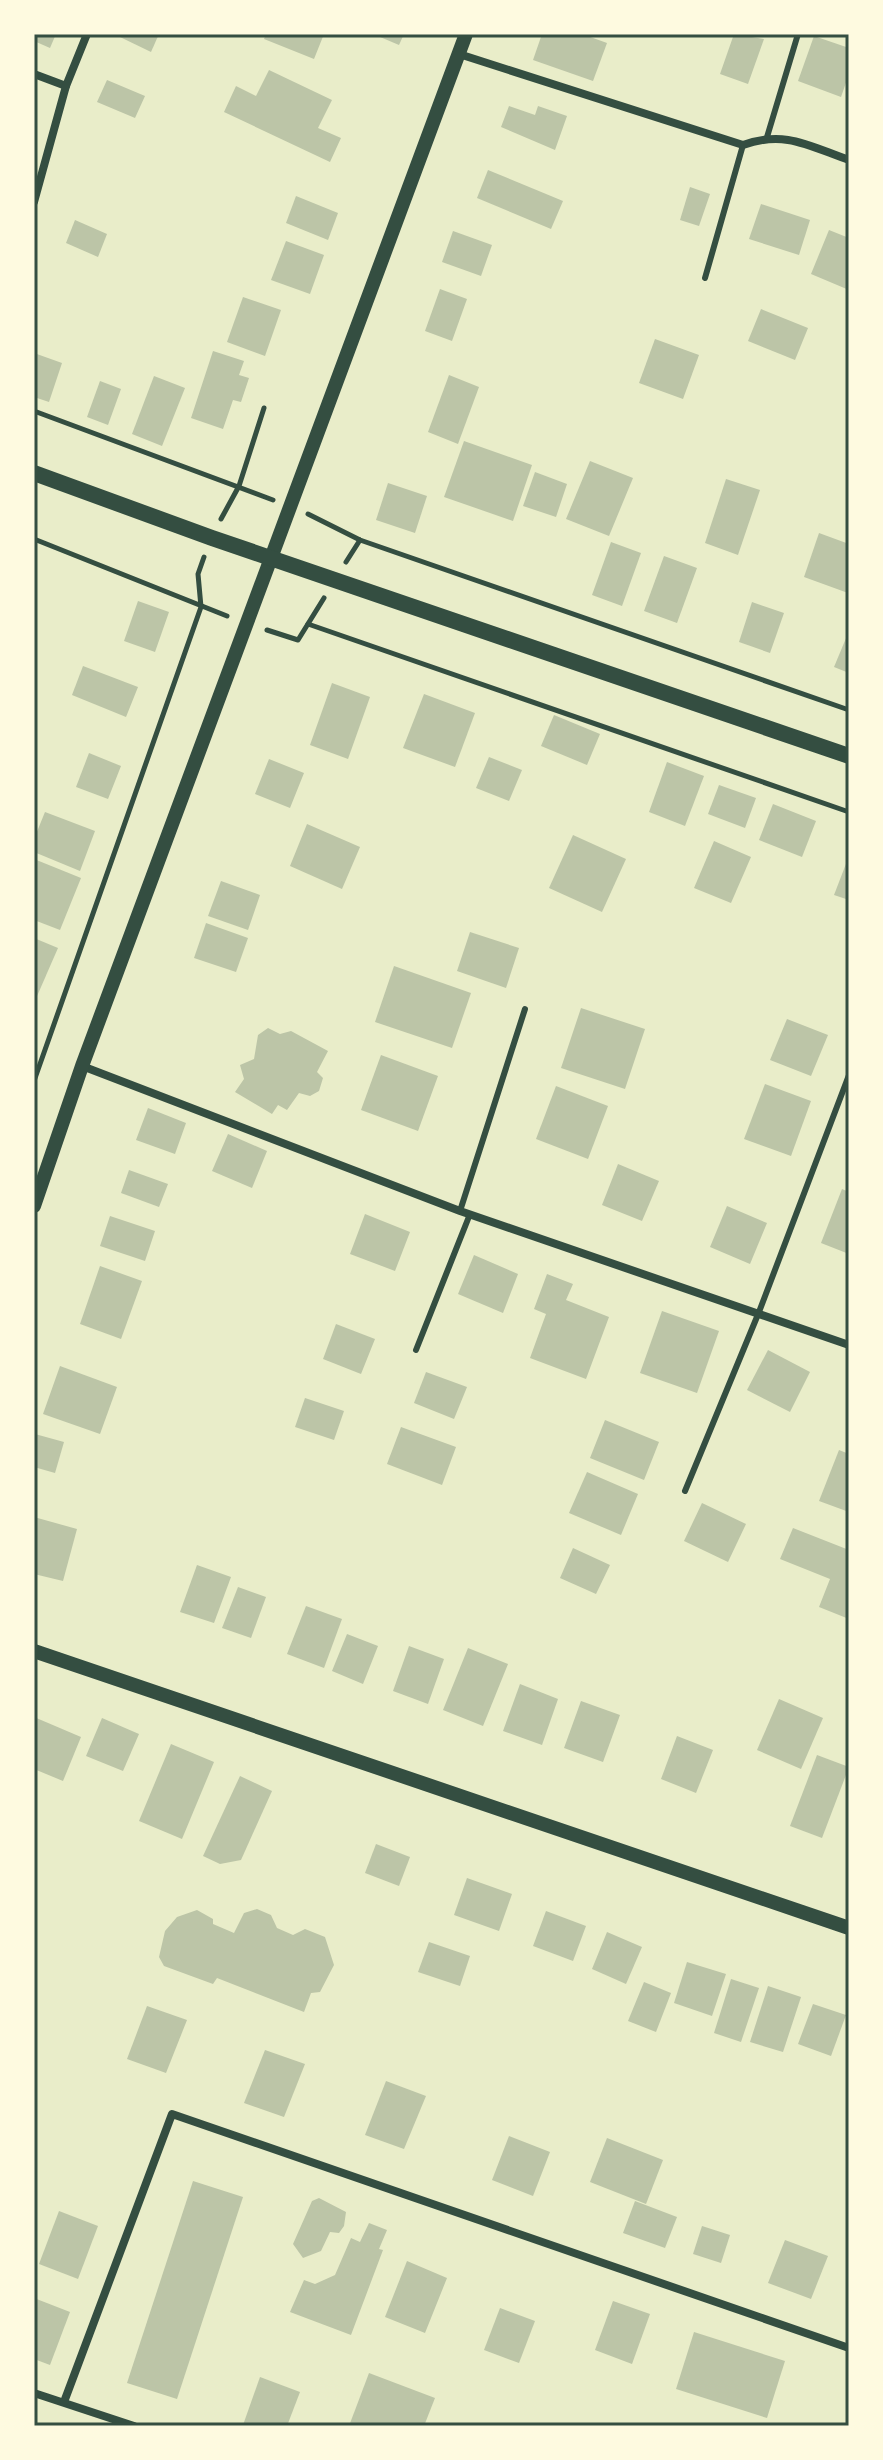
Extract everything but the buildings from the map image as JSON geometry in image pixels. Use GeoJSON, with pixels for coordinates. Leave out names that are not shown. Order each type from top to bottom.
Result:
{"type":"FeatureCollection","features":[{"type":"Feature","properties":{"kind":"main road"},"geometry":{"type":"LineString","coordinates":[[34,473],[212,538],[849,756]]}},
{"type":"Feature","properties":{"kind":"street"},"geometry":{"type":"LineString","coordinates":[[34,202],[66,86],[87,34]]}},
{"type":"Feature","properties":{"kind":"street"},"geometry":{"type":"LineString","coordinates":[[34,1206],[82,1066],[466,34]]}},
{"type":"Feature","properties":{"kind":"street"},"geometry":{"type":"LineString","coordinates":[[459,54],[743,145],[767,137],[783,137],[849,160]]}},
{"type":"Feature","properties":{"kind":"street"},"geometry":{"type":"LineString","coordinates":[[34,74],[66,86]]}},
{"type":"Feature","properties":{"kind":"street"},"geometry":{"type":"LineString","coordinates":[[82,1066],[460,1211],[849,1345]]}},
{"type":"Feature","properties":{"kind":"street"},"geometry":{"type":"LineString","coordinates":[[34,1651],[849,1928]]}},
{"type":"Feature","properties":{"kind":"street"},"geometry":{"type":"LineString","coordinates":[[64,2402],[172,2114],[849,2348]]}},
{"type":"Feature","properties":{"kind":"street"},"geometry":{"type":"LineString","coordinates":[[34,2393],[134,2426]]}},
{"type":"Feature","properties":{"kind":"lane"},"geometry":{"type":"LineString","coordinates":[[767,137],[798,34]]}},
{"type":"Feature","properties":{"kind":"lane"},"geometry":{"type":"LineString","coordinates":[[705,278],[743,145]]}},
{"type":"Feature","properties":{"kind":"lane"},"geometry":{"type":"LineString","coordinates":[[460,1211],[525,1009]]}},
{"type":"Feature","properties":{"kind":"lane"},"geometry":{"type":"LineString","coordinates":[[685,1491],[759,1312],[849,1075]]}},
{"type":"Feature","properties":{"kind":"lane"},"geometry":{"type":"LineString","coordinates":[[416,1350],[470,1214]]}},
{"type":"Feature","properties":{"kind":"path"},"geometry":{"type":"LineString","coordinates":[[34,1081],[201,607],[198,574],[212,538],[239,486],[264,408]]}},
{"type":"Feature","properties":{"kind":"path"},"geometry":{"type":"LineString","coordinates":[[34,411],[239,486],[292,507],[360,540],[849,710]]}},
{"type":"Feature","properties":{"kind":"path"},"geometry":{"type":"LineString","coordinates":[[34,539],[201,607],[298,640],[360,540]]}},
{"type":"Feature","properties":{"kind":"path"},"geometry":{"type":"LineString","coordinates":[[308,624],[849,812]]}}]}
